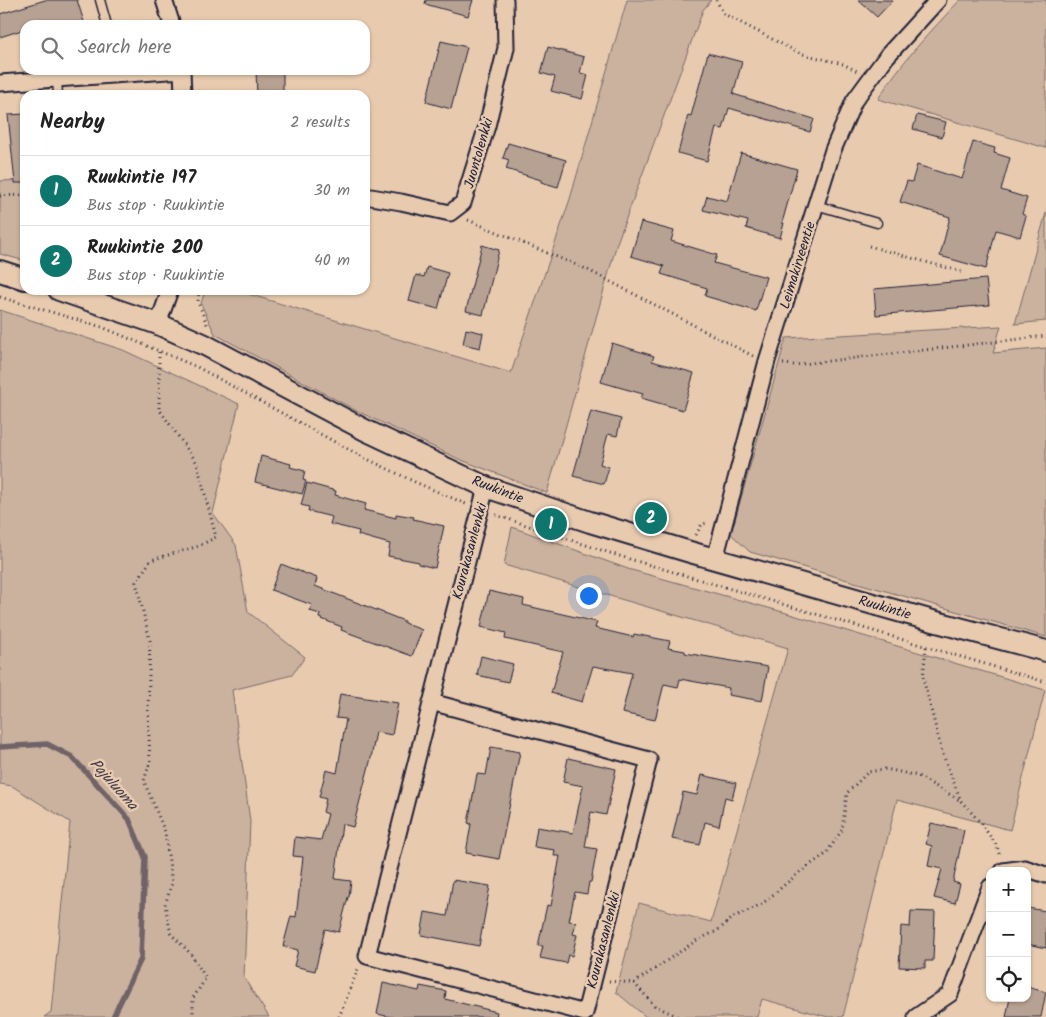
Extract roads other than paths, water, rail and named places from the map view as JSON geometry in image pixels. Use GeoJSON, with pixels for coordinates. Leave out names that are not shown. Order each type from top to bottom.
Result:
{"type":"FeatureCollection","features":[{"type":"Feature","properties":{"kind":"street"},"geometry":{"type":"LineString","coordinates":[[164,0],[170,20]]}},
{"type":"Feature","properties":{"kind":"street","name":"Juontolenkki"},"geometry":{"type":"LineString","coordinates":[[370,197],[450,213],[463,203],[487,126],[506,48],[505,0]]}},
{"type":"Feature","properties":{"kind":"street","name":"Leimakirveentie"},"geometry":{"type":"LineString","coordinates":[[715,559],[767,361],[833,150],[854,101],[886,56],[938,0]]}},
{"type":"Feature","properties":{"kind":"street"},"geometry":{"type":"LineString","coordinates":[[0,83],[94,75]]}},
{"type":"Feature","properties":{"kind":"street"},"geometry":{"type":"LineString","coordinates":[[182,75],[184,90]]}},
{"type":"Feature","properties":{"kind":"street"},"geometry":{"type":"LineString","coordinates":[[0,271],[20,277]]}},
{"type":"Feature","properties":{"kind":"street","name":"Ruukintie"},"geometry":{"type":"LineString","coordinates":[[74,295],[158,324],[205,345],[365,430],[486,487],[590,522],[715,559],[1046,652]]}},
{"type":"Feature","properties":{"kind":"street"},"geometry":{"type":"LineString","coordinates":[[158,324],[168,295]]}},
{"type":"Feature","properties":{"kind":"street","name":"Kourakasanlenkki"},"geometry":{"type":"LineString","coordinates":[[431,702],[649,760],[585,1013],[367,956],[431,702],[486,487]]}},
{"type":"Feature","properties":{"kind":"street"},"geometry":{"type":"LineString","coordinates":[[1031,870],[1046,875]]}},
{"type":"Feature","properties":{"kind":"street"},"geometry":{"type":"LineString","coordinates":[[916,1017],[950,994],[986,898]]}},
{"type":"Feature","properties":{"kind":"lane"},"geometry":{"type":"LineString","coordinates":[[100,0],[106,20]]}},
{"type":"Feature","properties":{"kind":"lane"},"geometry":{"type":"LineString","coordinates":[[57,79],[58,90]]}},
{"type":"Feature","properties":{"kind":"lane"},"geometry":{"type":"LineString","coordinates":[[816,205],[877,223]]}},
{"type":"Feature","properties":{"kind":"waterway","name":"Pajuluoma"},"geometry":{"type":"LineString","coordinates":[[0,747],[47,744],[72,757],[129,819],[145,857],[141,959],[113,1017]]}},
{"type":"Feature","properties":{"kind":"place","name":"Ruukintie 200"},"geometry":{"type":"Point","coordinates":[651,518]}},
{"type":"Feature","properties":{"kind":"place","name":"Ruukintie 197"},"geometry":{"type":"Point","coordinates":[551,524]}}]}
